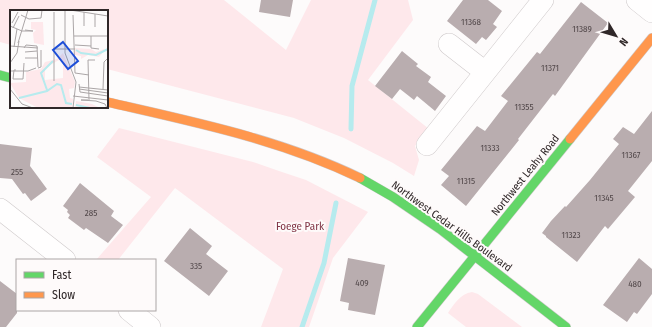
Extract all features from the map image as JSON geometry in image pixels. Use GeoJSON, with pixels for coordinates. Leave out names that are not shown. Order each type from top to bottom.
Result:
{"type":"FeatureCollection","features":[{"type":"Feature","properties":{"kind":"main road","name":"Northwest Leahy Road"},"geometry":{"type":"LineString","coordinates":[[417,327],[652,38]]}},
{"type":"Feature","properties":{"kind":"main road"},"geometry":{"type":"LineString","coordinates":[[0,75],[10,78]]}},
{"type":"Feature","properties":{"kind":"main road","name":"Northwest Cedar Hills Boulevard"},"geometry":{"type":"LineString","coordinates":[[108,102],[261,138],[298,151],[363,179],[397,198],[476,255],[566,327]]}},
{"type":"Feature","properties":{"kind":"street"},"geometry":{"type":"LineString","coordinates":[[427,145],[543,0]]}},
{"type":"Feature","properties":{"kind":"street"},"geometry":{"type":"LineString","coordinates":[[637,0],[652,12]]}},
{"type":"Feature","properties":{"kind":"street"},"geometry":{"type":"LineString","coordinates":[[449,44],[485,72]]}},
{"type":"Feature","properties":{"kind":"street"},"geometry":{"type":"LineString","coordinates":[[0,209],[64,259]]}},
{"type":"Feature","properties":{"kind":"street"},"geometry":{"type":"LineString","coordinates":[[130,311],[150,327]]}},
{"type":"Feature","properties":{"kind":"green space"},"geometry":{"type":"Polygon","coordinates":[[[0,0],[224,0],[286,50],[311,0],[408,0],[413,20],[368,80],[429,129],[415,146],[419,160],[414,176],[393,163],[344,138],[294,118],[108,69],[108,10],[10,10],[10,45],[0,42],[0,0]]]}},
{"type":"Feature","properties":{"kind":"green space","name":"Foege Park"},"geometry":{"type":"Polygon","coordinates":[[[119,128],[253,162],[306,180],[368,212],[333,258],[309,327],[261,327],[283,269],[175,188],[119,259],[97,259],[151,197],[97,157],[119,128]]]}},
{"type":"Feature","properties":{"kind":"green space"},"geometry":{"type":"Polygon","coordinates":[[[472,292],[478,294],[522,327],[466,327],[448,313],[461,297],[472,292]]]}},
{"type":"Feature","properties":{"kind":"building"},"geometry":{"type":"Polygon","coordinates":[[[261,0],[293,0],[290,17],[259,12],[261,0]]]}},
{"type":"Feature","properties":{"kind":"building"},"geometry":{"type":"Polygon","coordinates":[[[463,0],[488,0],[502,11],[493,24],[497,27],[486,40],[482,37],[476,44],[447,21],[463,0]]]}},
{"type":"Feature","properties":{"kind":"building"},"geometry":{"type":"Polygon","coordinates":[[[581,2],[608,23],[555,96],[553,94],[518,139],[519,140],[466,206],[441,185],[449,176],[441,170],[477,126],[485,131],[508,101],[501,96],[537,52],[540,54],[581,2]]]}},
{"type":"Feature","properties":{"kind":"building"},"geometry":{"type":"Polygon","coordinates":[[[402,51],[418,64],[416,66],[431,77],[428,82],[446,96],[435,111],[417,96],[414,100],[400,89],[392,99],[375,86],[402,51]]]}},
{"type":"Feature","properties":{"kind":"building"},"geometry":{"type":"Polygon","coordinates":[[[652,111],[652,161],[628,191],[635,197],[608,229],[605,226],[577,262],[542,233],[551,221],[565,206],[566,207],[590,180],[619,144],[613,139],[623,127],[634,134],[652,111]]]}},
{"type":"Feature","properties":{"kind":"building"},"geometry":{"type":"Polygon","coordinates":[[[0,144],[32,148],[30,166],[47,189],[31,201],[25,193],[23,194],[12,179],[0,178],[0,144]]]}},
{"type":"Feature","properties":{"kind":"building"},"geometry":{"type":"Polygon","coordinates":[[[80,183],[114,211],[111,216],[123,225],[108,243],[86,228],[84,230],[68,218],[70,215],[67,212],[68,210],[63,206],[80,183]]]}},
{"type":"Feature","properties":{"kind":"building"},"geometry":{"type":"Polygon","coordinates":[[[190,228],[212,246],[206,254],[228,271],[209,296],[164,261],[190,228]]]}},
{"type":"Feature","properties":{"kind":"building"},"geometry":{"type":"Polygon","coordinates":[[[348,258],[385,265],[375,315],[348,310],[349,303],[340,301],[348,258]]]}},
{"type":"Feature","properties":{"kind":"building"},"geometry":{"type":"Polygon","coordinates":[[[639,258],[652,269],[652,294],[637,314],[634,312],[627,322],[603,305],[639,258]]]}},
{"type":"Feature","properties":{"kind":"building"},"geometry":{"type":"Polygon","coordinates":[[[0,281],[16,293],[17,313],[6,327],[0,327],[0,281]]]}},
{"type":"Feature","properties":{"kind":"waterway"},"geometry":{"type":"LineString","coordinates":[[351,129],[352,86],[375,0]]}},
{"type":"Feature","properties":{"kind":"waterway"},"geometry":{"type":"LineString","coordinates":[[302,327],[324,263],[336,203]]}},
{"type":"Feature","properties":{"kind":"traffic: fast"},"geometry":{"type":"LineString","coordinates":[[0,75],[10,78]]}},
{"type":"Feature","properties":{"kind":"traffic: fast"},"geometry":{"type":"LineString","coordinates":[[417,327],[570,139]]}},
{"type":"Feature","properties":{"kind":"traffic: fast"},"geometry":{"type":"LineString","coordinates":[[360,178],[393,197],[440,229],[566,327]]}},
{"type":"Feature","properties":{"kind":"traffic: slow"},"geometry":{"type":"LineString","coordinates":[[570,139],[652,38]]}},
{"type":"Feature","properties":{"kind":"traffic: slow"},"geometry":{"type":"LineString","coordinates":[[108,102],[236,133],[267,142],[299,152],[360,178]]}}]}
